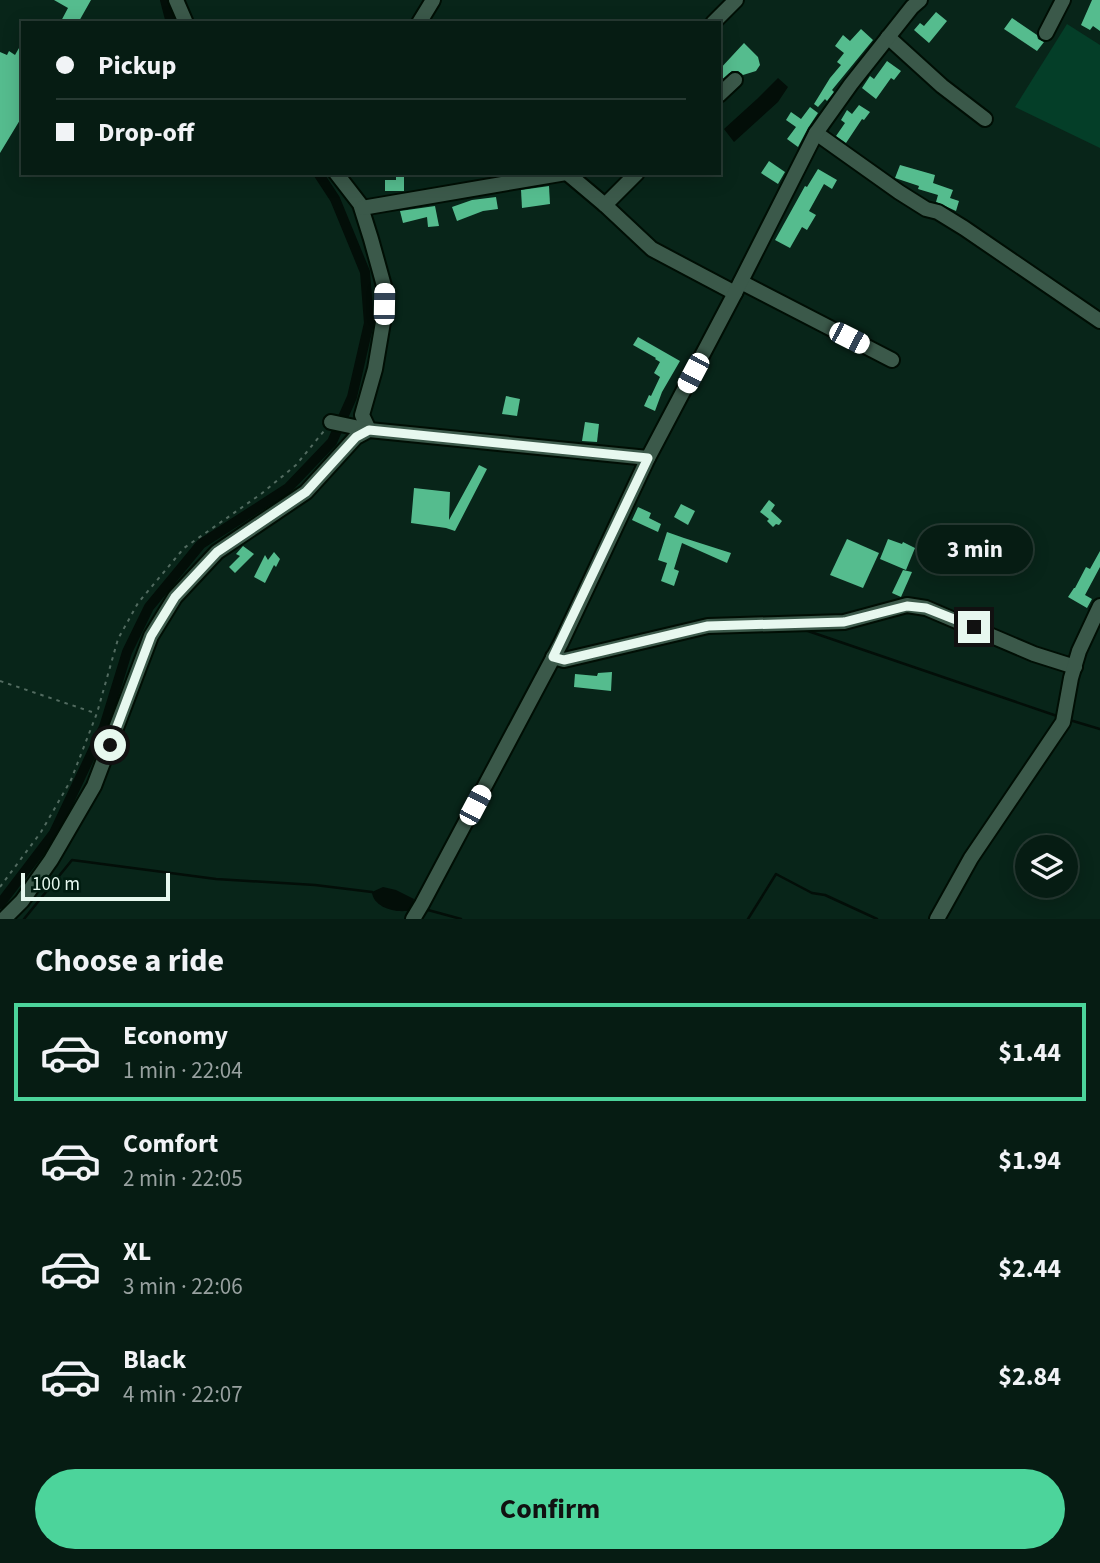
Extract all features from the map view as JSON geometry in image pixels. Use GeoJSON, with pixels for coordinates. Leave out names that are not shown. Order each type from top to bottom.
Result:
{"type":"FeatureCollection","features":[{"type":"Feature","properties":{"kind":"street"},"geometry":{"type":"LineString","coordinates":[[176,0],[185,21]]}},
{"type":"Feature","properties":{"kind":"street"},"geometry":{"type":"LineString","coordinates":[[420,21],[433,0]]}},
{"type":"Feature","properties":{"kind":"street"},"geometry":{"type":"LineString","coordinates":[[715,21],[736,0]]}},
{"type":"Feature","properties":{"kind":"street"},"geometry":{"type":"LineString","coordinates":[[413,919],[553,657],[648,458],[816,133],[850,84],[920,0]]}},
{"type":"Feature","properties":{"kind":"street"},"geometry":{"type":"LineString","coordinates":[[1045,33],[1063,0]]}},
{"type":"Feature","properties":{"kind":"street"},"geometry":{"type":"LineString","coordinates":[[888,37],[942,86],[985,119]]}},
{"type":"Feature","properties":{"kind":"street"},"geometry":{"type":"LineString","coordinates":[[721,93],[735,80]]}},
{"type":"Feature","properties":{"kind":"street"},"geometry":{"type":"LineString","coordinates":[[816,133],[898,192],[964,228],[1100,321]]}},
{"type":"Feature","properties":{"kind":"street"},"geometry":{"type":"LineString","coordinates":[[337,175],[362,208],[384,286],[383,323],[375,369],[362,415],[369,430]]}},
{"type":"Feature","properties":{"kind":"street"},"geometry":{"type":"LineString","coordinates":[[362,208],[564,175]]}},
{"type":"Feature","properties":{"kind":"street"},"geometry":{"type":"LineString","coordinates":[[571,175],[652,249],[892,360]]}},
{"type":"Feature","properties":{"kind":"street"},"geometry":{"type":"LineString","coordinates":[[605,205],[635,175]]}},
{"type":"Feature","properties":{"kind":"street"},"geometry":{"type":"LineString","coordinates":[[331,422],[369,430],[648,458]]}},
{"type":"Feature","properties":{"kind":"street"},"geometry":{"type":"LineString","coordinates":[[6,917],[22,901],[51,860],[94,786],[151,636],[175,597],[217,552],[306,492],[356,437],[369,430]]}},
{"type":"Feature","properties":{"kind":"street"},"geometry":{"type":"LineString","coordinates":[[553,657],[564,660],[708,626],[844,622],[907,606],[926,608],[1034,654],[1075,667]]}},
{"type":"Feature","properties":{"kind":"street"},"geometry":{"type":"LineString","coordinates":[[937,919],[971,858],[1063,722],[1079,650],[1100,606]]}},
{"type":"Feature","properties":{"kind":"path"},"geometry":{"type":"LineString","coordinates":[[0,887],[41,832],[71,780],[97,713],[118,639],[138,603],[184,548],[296,466],[331,422]]}},
{"type":"Feature","properties":{"kind":"path"},"geometry":{"type":"LineString","coordinates":[[0,681],[97,713]]}},
{"type":"Feature","properties":{"kind":"green space"},"geometry":{"type":"Polygon","coordinates":[[[1067,24],[1100,45],[1100,148],[1015,107],[1067,24]]]}},
{"type":"Feature","properties":{"kind":"shaded area"},"geometry":{"type":"Polygon","coordinates":[[[778,78],[788,87],[778,102],[734,142],[724,129],[778,78]]]}},
{"type":"Feature","properties":{"kind":"shaded area"},"geometry":{"type":"Polygon","coordinates":[[[383,887],[414,899],[411,910],[393,910],[381,906],[373,898],[372,892],[383,887]]]}},
{"type":"Feature","properties":{"kind":"building"},"geometry":{"type":"Polygon","coordinates":[[[54,0],[91,0],[79,21],[61,21],[68,8],[54,0]]]}},
{"type":"Feature","properties":{"kind":"building"},"geometry":{"type":"Polygon","coordinates":[[[1092,0],[1100,0],[1100,31],[1093,26],[1090,30],[1081,25],[1092,0]]]}},
{"type":"Feature","properties":{"kind":"building"},"geometry":{"type":"Polygon","coordinates":[[[936,12],[947,21],[929,43],[914,30],[920,23],[924,26],[936,12]]]}},
{"type":"Feature","properties":{"kind":"building"},"geometry":{"type":"Polygon","coordinates":[[[1012,18],[1044,42],[1037,51],[1004,29],[1012,18]]]}},
{"type":"Feature","properties":{"kind":"building"},"geometry":{"type":"Polygon","coordinates":[[[861,29],[873,40],[832,90],[834,92],[827,101],[825,99],[818,107],[814,104],[841,65],[837,62],[844,53],[835,46],[843,35],[850,41],[861,29]]]}},
{"type":"Feature","properties":{"kind":"building"},"geometry":{"type":"Polygon","coordinates":[[[744,43],[758,57],[760,65],[756,71],[743,75],[732,71],[721,80],[721,68],[744,43]]]}},
{"type":"Feature","properties":{"kind":"building"},"geometry":{"type":"Polygon","coordinates":[[[21,44],[21,118],[0,153],[0,52],[7,55],[9,51],[15,55],[21,44]]]}},
{"type":"Feature","properties":{"kind":"building"},"geometry":{"type":"Polygon","coordinates":[[[887,61],[901,71],[894,80],[891,78],[876,99],[862,88],[870,76],[874,79],[887,61]]]}},
{"type":"Feature","properties":{"kind":"building"},"geometry":{"type":"Polygon","coordinates":[[[859,105],[870,112],[846,143],[836,136],[845,123],[841,120],[847,110],[852,114],[859,105]]]}},
{"type":"Feature","properties":{"kind":"building"},"geometry":{"type":"Polygon","coordinates":[[[810,107],[818,113],[798,147],[787,139],[796,127],[786,120],[791,112],[801,119],[810,107]]]}},
{"type":"Feature","properties":{"kind":"building"},"geometry":{"type":"Polygon","coordinates":[[[769,161],[785,172],[778,184],[761,173],[769,161]]]}},
{"type":"Feature","properties":{"kind":"building"},"geometry":{"type":"Polygon","coordinates":[[[900,165],[935,175],[933,183],[953,190],[950,198],[959,201],[956,211],[936,202],[938,195],[895,178],[900,165]]]}},
{"type":"Feature","properties":{"kind":"building"},"geometry":{"type":"Polygon","coordinates":[[[818,169],[837,180],[832,189],[824,184],[809,211],[816,215],[807,230],[802,227],[790,248],[775,240],[805,186],[807,187],[818,169]]]}},
{"type":"Feature","properties":{"kind":"building"},"geometry":{"type":"Polygon","coordinates":[[[396,175],[404,175],[404,191],[385,191],[385,180],[396,180],[396,175]]]}},
{"type":"Feature","properties":{"kind":"building"},"geometry":{"type":"Polygon","coordinates":[[[549,186],[550,204],[522,208],[521,190],[549,186]]]}},
{"type":"Feature","properties":{"kind":"building"},"geometry":{"type":"Polygon","coordinates":[[[496,197],[498,209],[483,211],[457,221],[452,207],[472,200],[496,197]]]}},
{"type":"Feature","properties":{"kind":"building"},"geometry":{"type":"Polygon","coordinates":[[[435,206],[439,226],[428,227],[427,217],[403,223],[400,211],[435,206]]]}},
{"type":"Feature","properties":{"kind":"building"},"geometry":{"type":"Polygon","coordinates":[[[638,337],[680,361],[662,392],[655,411],[644,406],[660,377],[654,373],[660,362],[633,345],[638,337]]]}},
{"type":"Feature","properties":{"kind":"building"},"geometry":{"type":"Polygon","coordinates":[[[506,396],[520,399],[517,416],[502,414],[506,396]]]}},
{"type":"Feature","properties":{"kind":"building"},"geometry":{"type":"Polygon","coordinates":[[[585,422],[599,424],[597,442],[582,441],[585,422]]]}},
{"type":"Feature","properties":{"kind":"building"},"geometry":{"type":"Polygon","coordinates":[[[479,465],[487,469],[455,531],[411,523],[414,488],[450,492],[449,520],[479,465]]]}},
{"type":"Feature","properties":{"kind":"building"},"geometry":{"type":"Polygon","coordinates":[[[769,500],[775,505],[771,511],[782,521],[773,527],[767,521],[769,519],[760,512],[769,500]]]}},
{"type":"Feature","properties":{"kind":"building"},"geometry":{"type":"Polygon","coordinates":[[[681,504],[695,511],[688,525],[674,517],[681,504]]]}},
{"type":"Feature","properties":{"kind":"building"},"geometry":{"type":"Polygon","coordinates":[[[638,507],[651,513],[649,518],[661,524],[658,532],[632,520],[638,507]]]}},
{"type":"Feature","properties":{"kind":"building"},"geometry":{"type":"Polygon","coordinates":[[[667,532],[731,553],[727,563],[682,543],[674,569],[679,571],[674,586],[661,581],[667,563],[658,560],[667,532]]]}},
{"type":"Feature","properties":{"kind":"building"},"geometry":{"type":"Polygon","coordinates":[[[847,539],[879,553],[863,588],[830,575],[847,539]]]}},
{"type":"Feature","properties":{"kind":"building"},"geometry":{"type":"Polygon","coordinates":[[[888,539],[915,548],[906,570],[880,559],[888,539]]]}},
{"type":"Feature","properties":{"kind":"building"},"geometry":{"type":"Polygon","coordinates":[[[243,546],[254,554],[235,573],[229,567],[240,556],[236,554],[243,546]]]}},
{"type":"Feature","properties":{"kind":"building"},"geometry":{"type":"Polygon","coordinates":[[[1100,551],[1100,567],[1085,595],[1092,599],[1087,608],[1068,597],[1086,567],[1090,569],[1100,551]]]}},
{"type":"Feature","properties":{"kind":"building"},"geometry":{"type":"Polygon","coordinates":[[[274,552],[280,559],[265,583],[254,577],[265,555],[268,560],[274,552]]]}},
{"type":"Feature","properties":{"kind":"building"},"geometry":{"type":"Polygon","coordinates":[[[903,570],[912,572],[901,597],[892,593],[903,570]]]}},
{"type":"Feature","properties":{"kind":"building"},"geometry":{"type":"Polygon","coordinates":[[[612,672],[611,691],[574,687],[575,674],[597,676],[598,673],[612,672]]]}},
{"type":"Feature","properties":{"kind":"waterway"},"geometry":{"type":"LineString","coordinates":[[165,0],[170,21]]}},
{"type":"Feature","properties":{"kind":"waterway"},"geometry":{"type":"LineString","coordinates":[[0,904],[54,833],[104,727],[127,652],[149,607],[201,544],[288,488],[332,442],[352,397],[369,323],[365,272],[335,199],[319,175]]}},
{"type":"Feature","properties":{"kind":"waterway"},"geometry":{"type":"LineString","coordinates":[[805,630],[1057,716]]}},
{"type":"Feature","properties":{"kind":"waterway"},"geometry":{"type":"LineString","coordinates":[[1073,721],[1100,729]]}},
{"type":"Feature","properties":{"kind":"waterway"},"geometry":{"type":"LineString","coordinates":[[24,919],[72,860],[216,879],[315,885],[372,892]]}},
{"type":"Feature","properties":{"kind":"waterway"},"geometry":{"type":"LineString","coordinates":[[748,919],[776,874],[812,893],[825,895],[877,919]]}},
{"type":"Feature","properties":{"kind":"waterway"},"geometry":{"type":"LineString","coordinates":[[428,910],[461,919]]}},
{"type":"Feature","properties":{"kind":"route"},"geometry":{"type":"LineString","coordinates":[[110,745],[151,636],[175,597],[217,552],[306,492],[356,437],[369,430],[648,458],[553,657],[564,660],[708,626],[844,622],[907,606],[926,608],[974,627]]}}]}
